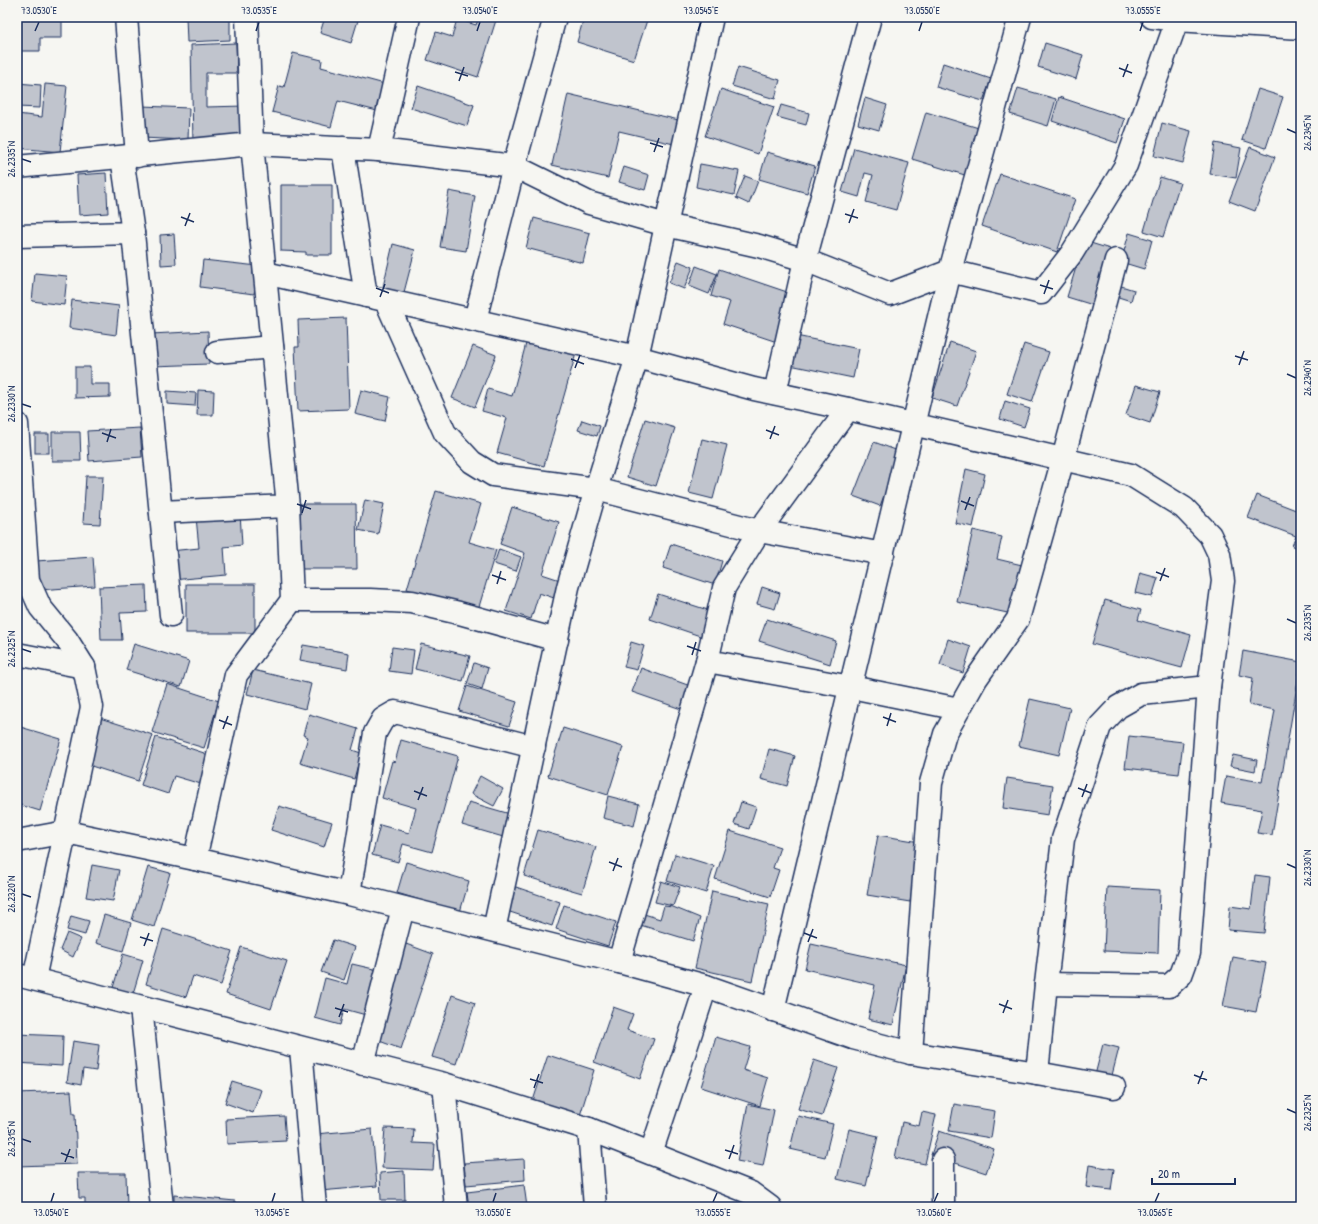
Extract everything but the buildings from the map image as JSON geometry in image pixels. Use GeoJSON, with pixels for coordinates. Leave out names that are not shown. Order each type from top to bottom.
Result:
{"type":"FeatureCollection","features":[{"type":"Feature","properties":{"kind":"street"},"geometry":{"type":"LineString","coordinates":[[126,17],[129,156],[133,233],[172,615]]}},
{"type":"Feature","properties":{"kind":"street"},"geometry":{"type":"LineString","coordinates":[[195,859],[236,675],[292,600],[288,506],[252,144],[247,17]]}},
{"type":"Feature","properties":{"kind":"street"},"geometry":{"type":"LineString","coordinates":[[379,150],[409,17]]}},
{"type":"Feature","properties":{"kind":"street"},"geometry":{"type":"LineString","coordinates":[[475,320],[514,166],[555,17]]}},
{"type":"Feature","properties":{"kind":"street"},"geometry":{"type":"LineString","coordinates":[[494,930],[568,587],[596,489],[637,357],[712,17]]}},
{"type":"Feature","properties":{"kind":"street"},"geometry":{"type":"LineString","coordinates":[[775,393],[805,260],[870,17]]}},
{"type":"Feature","properties":{"kind":"street"},"geometry":{"type":"LineString","coordinates":[[773,1010],[950,271],[1020,17]]}},
{"type":"Feature","properties":{"kind":"street"},"geometry":{"type":"LineString","coordinates":[[1152,17],[1301,28]]}},
{"type":"Feature","properties":{"kind":"street"},"geometry":{"type":"LineString","coordinates":[[17,167],[252,144],[379,150],[514,166],[589,203],[666,225],[759,246],[805,260],[890,294],[950,271],[1041,293],[1072,253],[1126,165],[1177,20]]}},
{"type":"Feature","properties":{"kind":"street"},"geometry":{"type":"LineString","coordinates":[[343,148],[376,298],[445,433],[472,462],[493,475],[596,489],[759,531],[883,554]]}},
{"type":"Feature","properties":{"kind":"street"},"geometry":{"type":"LineString","coordinates":[[17,236],[133,233]]}},
{"type":"Feature","properties":{"kind":"street"},"geometry":{"type":"LineString","coordinates":[[911,1053],[931,783],[945,734],[976,678],[1018,619],[1063,459],[1116,260]]}},
{"type":"Feature","properties":{"kind":"street"},"geometry":{"type":"LineString","coordinates":[[265,274],[637,357],[775,393],[1131,475],[1184,508],[1210,535],[1219,554],[1223,581],[1209,687],[1189,954],[1181,975],[1170,986],[1046,984]]}},
{"type":"Feature","properties":{"kind":"street"},"geometry":{"type":"LineString","coordinates":[[217,352],[272,346]]}},
{"type":"Feature","properties":{"kind":"street"},"geometry":{"type":"LineString","coordinates":[[619,962],[707,661],[724,588],[759,531],[848,409]]}},
{"type":"Feature","properties":{"kind":"street"},"geometry":{"type":"LineString","coordinates":[[17,424],[28,580],[40,607],[67,640],[84,667],[92,707],[66,832],[25,977],[444,1084],[589,1129],[751,1192],[770,1207]]}},
{"type":"Feature","properties":{"kind":"street"},"geometry":{"type":"LineString","coordinates":[[161,512],[288,506]]}},
{"type":"Feature","properties":{"kind":"street"},"geometry":{"type":"LineString","coordinates":[[292,600],[370,600],[412,602],[459,613],[557,640]]}},
{"type":"Feature","properties":{"kind":"street"},"geometry":{"type":"LineString","coordinates":[[17,654],[84,667]]}},
{"type":"Feature","properties":{"kind":"street"},"geometry":{"type":"LineString","coordinates":[[707,661],[959,709]]}},
{"type":"Feature","properties":{"kind":"street"},"geometry":{"type":"LineString","coordinates":[[1037,1073],[1063,839],[1100,726],[1118,707],[1141,694],[1209,687]]}},
{"type":"Feature","properties":{"kind":"street"},"geometry":{"type":"LineString","coordinates":[[349,894],[375,733],[383,719],[395,712],[534,747]]}},
{"type":"Feature","properties":{"kind":"street"},"geometry":{"type":"LineString","coordinates":[[17,841],[66,832],[195,859],[349,894],[619,962],[706,986],[853,1038],[911,1053],[1114,1087]]}},
{"type":"Feature","properties":{"kind":"street"},"geometry":{"type":"LineString","coordinates":[[363,1064],[403,908]]}},
{"type":"Feature","properties":{"kind":"street"},"geometry":{"type":"LineString","coordinates":[[650,1153],[706,986]]}},
{"type":"Feature","properties":{"kind":"street"},"geometry":{"type":"LineString","coordinates":[[141,1007],[162,1207]]}},
{"type":"Feature","properties":{"kind":"street"},"geometry":{"type":"LineString","coordinates":[[301,1048],[310,1206]]}},
{"type":"Feature","properties":{"kind":"street"},"geometry":{"type":"LineString","coordinates":[[444,1084],[456,1207]]}},
{"type":"Feature","properties":{"kind":"street"},"geometry":{"type":"LineString","coordinates":[[589,1129],[594,1207]]}},
{"type":"Feature","properties":{"kind":"street"},"geometry":{"type":"LineString","coordinates":[[943,1160],[943,1207]]}}]}
